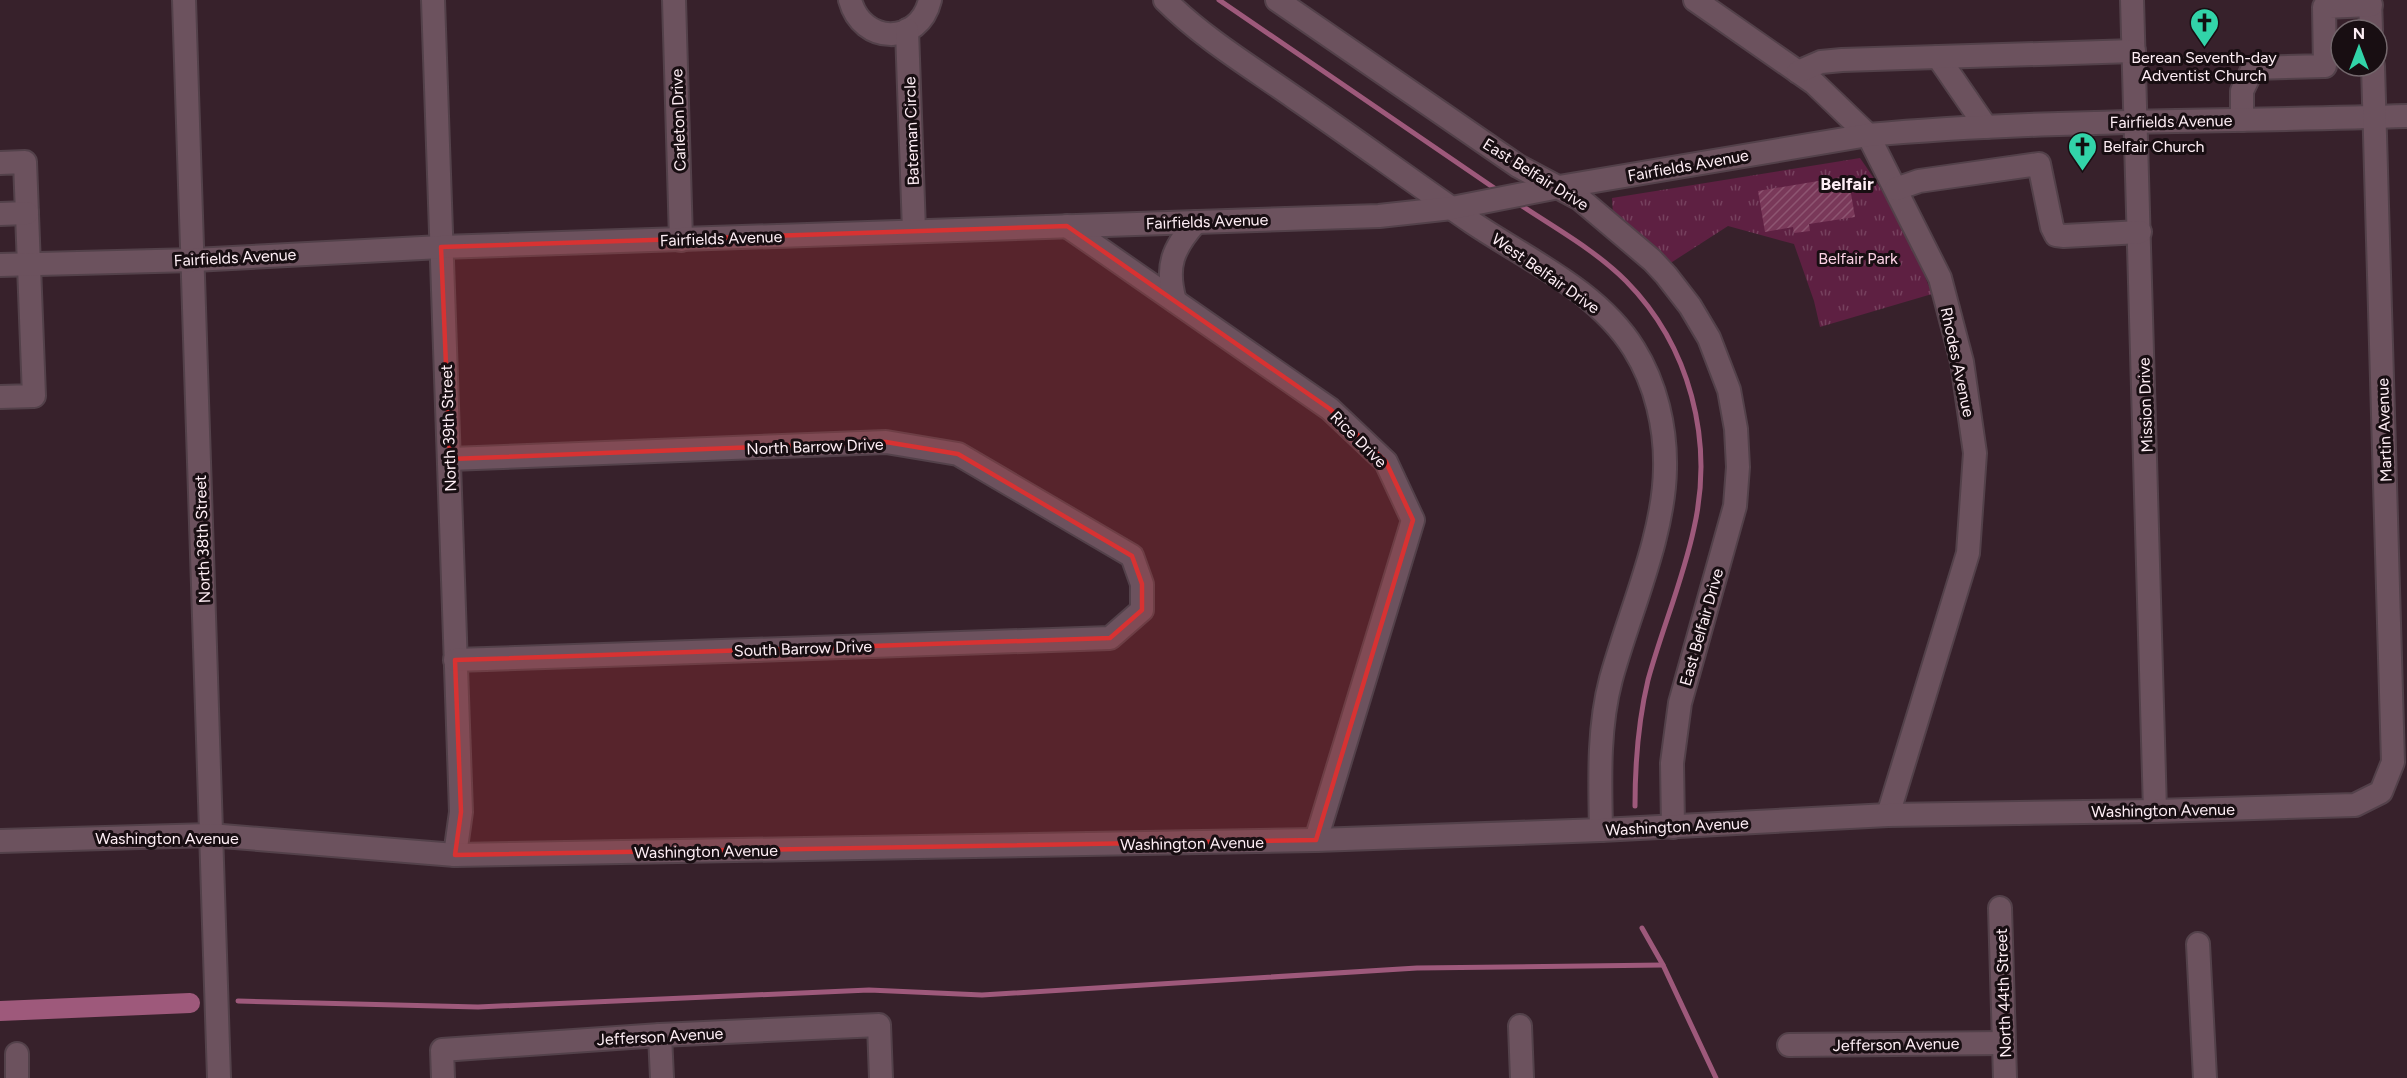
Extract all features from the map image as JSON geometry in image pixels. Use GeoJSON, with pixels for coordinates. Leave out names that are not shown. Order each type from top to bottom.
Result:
{"type":"FeatureCollection","features":[{"type":"Feature","properties":{"kind":"street","name":"North 38th Street"},"geometry":{"type":"LineString","coordinates":[[184,0],[219,1078]]}},
{"type":"Feature","properties":{"kind":"street","name":"North 39th Street"},"geometry":{"type":"LineString","coordinates":[[433,0],[461,812],[455,855]]}},
{"type":"Feature","properties":{"kind":"street","name":"Carleton Drive"},"geometry":{"type":"LineString","coordinates":[[674,0],[681,240]]}},
{"type":"Feature","properties":{"kind":"street"},"geometry":{"type":"LineString","coordinates":[[850,0],[853,11],[861,22],[872,30],[884,34],[898,34],[920,21],[930,0]]}},
{"type":"Feature","properties":{"kind":"street","name":"West Belfair Drive"},"geometry":{"type":"LineString","coordinates":[[1165,0],[1215,42],[1460,206],[1586,297],[1618,328],[1635,350],[1658,402],[1664,436],[1664,490],[1654,538],[1610,681],[1600,753],[1601,830]]}},
{"type":"Feature","properties":{"kind":"street","name":"East Belfair Drive"},"geometry":{"type":"LineString","coordinates":[[1278,0],[1518,166],[1580,199],[1652,261],[1678,290],[1700,322],[1717,355],[1729,390],[1736,429],[1738,467],[1735,506],[1688,673],[1675,733],[1672,763],[1673,827]]}},
{"type":"Feature","properties":{"kind":"street","name":"Rhodes Avenue"},"geometry":{"type":"LineString","coordinates":[[1695,0],[1814,83],[1868,135],[1940,278],[1962,362],[1975,453],[1968,554],[1888,815]]}},
{"type":"Feature","properties":{"kind":"street","name":"Mission Drive"},"geometry":{"type":"LineString","coordinates":[[2132,0],[2155,811]]}},
{"type":"Feature","properties":{"kind":"street"},"geometry":{"type":"LineString","coordinates":[[2242,120],[2242,91],[2253,68],[2325,66],[2324,7],[2371,2],[2372,18]]}},
{"type":"Feature","properties":{"kind":"street","name":"Bateman Circle"},"geometry":{"type":"LineString","coordinates":[[907,30],[915,231]]}},
{"type":"Feature","properties":{"kind":"street"},"geometry":{"type":"LineString","coordinates":[[1798,72],[1821,62],[1842,60],[2134,51]]}},
{"type":"Feature","properties":{"kind":"street"},"geometry":{"type":"LineString","coordinates":[[1938,57],[1986,127]]}},
{"type":"Feature","properties":{"kind":"street","name":"Martin Avenue"},"geometry":{"type":"LineString","coordinates":[[2373,78],[2393,762],[2381,792]]}},
{"type":"Feature","properties":{"kind":"street","name":"Fairfields Avenue"},"geometry":{"type":"LineString","coordinates":[[0,265],[194,260],[441,247],[1379,216],[1460,206],[1559,186],[1868,135],[2035,125],[2407,116]]}},
{"type":"Feature","properties":{"kind":"street"},"geometry":{"type":"LineString","coordinates":[[2035,125],[2040,164],[2055,235],[2140,232]]}},
{"type":"Feature","properties":{"kind":"street"},"geometry":{"type":"LineString","coordinates":[[0,163],[25,162],[34,396],[0,397]]}},
{"type":"Feature","properties":{"kind":"street"},"geometry":{"type":"LineString","coordinates":[[1896,189],[1918,181],[2040,164]]}},
{"type":"Feature","properties":{"kind":"street"},"geometry":{"type":"LineString","coordinates":[[0,214],[27,213]]}},
{"type":"Feature","properties":{"kind":"street"},"geometry":{"type":"LineString","coordinates":[[1175,301],[1170,276],[1174,253],[1180,240],[1196,222]]}},
{"type":"Feature","properties":{"kind":"street","name":"Rice Drive"},"geometry":{"type":"LineString","coordinates":[[1068,226],[1330,409],[1386,462],[1413,520],[1316,840]]}},
{"type":"Feature","properties":{"kind":"street","name":"North Barrow Drive"},"geometry":{"type":"LineString","coordinates":[[450,459],[886,442],[958,453],[1132,556],[1142,584],[1142,610]]}},
{"type":"Feature","properties":{"kind":"street","name":"South Barrow Drive"},"geometry":{"type":"LineString","coordinates":[[455,660],[1110,638],[1142,610]]}},
{"type":"Feature","properties":{"kind":"street","name":"Washington Avenue"},"geometry":{"type":"LineString","coordinates":[[0,841],[210,835],[455,855],[1316,840],[1673,827],[1888,815],[2355,805],[2381,792]]}},
{"type":"Feature","properties":{"kind":"street","name":"North 44th Street"},"geometry":{"type":"LineString","coordinates":[[2000,908],[2005,1078]]}},
{"type":"Feature","properties":{"kind":"street"},"geometry":{"type":"LineString","coordinates":[[2198,944],[2205,1078]]}},
{"type":"Feature","properties":{"kind":"street","name":"Jefferson Avenue"},"geometry":{"type":"LineString","coordinates":[[443,1078],[442,1050],[660,1035],[879,1025],[881,1078]]}},
{"type":"Feature","properties":{"kind":"street"},"geometry":{"type":"LineString","coordinates":[[1520,1026],[1522,1078]]}},
{"type":"Feature","properties":{"kind":"street"},"geometry":{"type":"LineString","coordinates":[[660,1035],[662,1078]]}},
{"type":"Feature","properties":{"kind":"street","name":"Jefferson Avenue"},"geometry":{"type":"LineString","coordinates":[[1789,1046],[2004,1043]]}},
{"type":"Feature","properties":{"kind":"street"},"geometry":{"type":"LineString","coordinates":[[17,1054],[17,1078]]}},
{"type":"Feature","properties":{"kind":"highlighted area"},"geometry":{"type":"Polygon","coordinates":[[[1067,226],[1330,409],[1386,462],[1413,520],[1316,840],[455,855],[461,812],[455,660],[1110,638],[1142,610],[1142,584],[1132,556],[958,454],[886,442],[450,459],[441,247],[1067,226]]]}},
{"type":"Feature","properties":{"kind":"green space","name":"Belfair Park"},"geometry":{"type":"Polygon","coordinates":[[[1860,158],[1882,190],[1900,224],[1932,294],[1820,327],[1814,301],[1794,244],[1728,226],[1669,264],[1613,215],[1612,198],[1860,158]]]}},
{"type":"Feature","properties":{"kind":"building"},"geometry":{"type":"Polygon","coordinates":[[[1848,176],[1855,217],[1809,224],[1810,231],[1794,233],[1793,227],[1765,232],[1758,191],[1848,176]]]}},
{"type":"Feature","properties":{"kind":"waterway"},"geometry":{"type":"LineString","coordinates":[[1219,0],[1500,192]]}},
{"type":"Feature","properties":{"kind":"waterway"},"geometry":{"type":"LineString","coordinates":[[1516,202],[1601,259],[1626,281],[1648,307],[1666,335],[1681,365],[1692,396],[1701,461],[1699,495],[1694,528],[1684,567],[1648,680],[1638,743],[1635,806]]}},
{"type":"Feature","properties":{"kind":"waterway"},"geometry":{"type":"LineString","coordinates":[[1642,928],[1663,965],[1716,1078]]}},
{"type":"Feature","properties":{"kind":"waterway"},"geometry":{"type":"LineString","coordinates":[[238,1001],[478,1007],[869,990],[982,995],[1417,968],[1663,965]]}},
{"type":"Feature","properties":{"kind":"waterway"},"geometry":{"type":"LineString","coordinates":[[0,1011],[190,1003]]}},
{"type":"Feature","properties":{"kind":"place","name":"Berean Seventh-day Adventist Church"},"geometry":{"type":"Point","coordinates":[2204,48]}},
{"type":"Feature","properties":{"kind":"place","name":"Belfair Church"},"geometry":{"type":"Point","coordinates":[2082,172]}},
{"type":"Feature","properties":{"kind":"district","name":"Belfair"},"geometry":{"type":"Point","coordinates":[1847,184]}}]}
